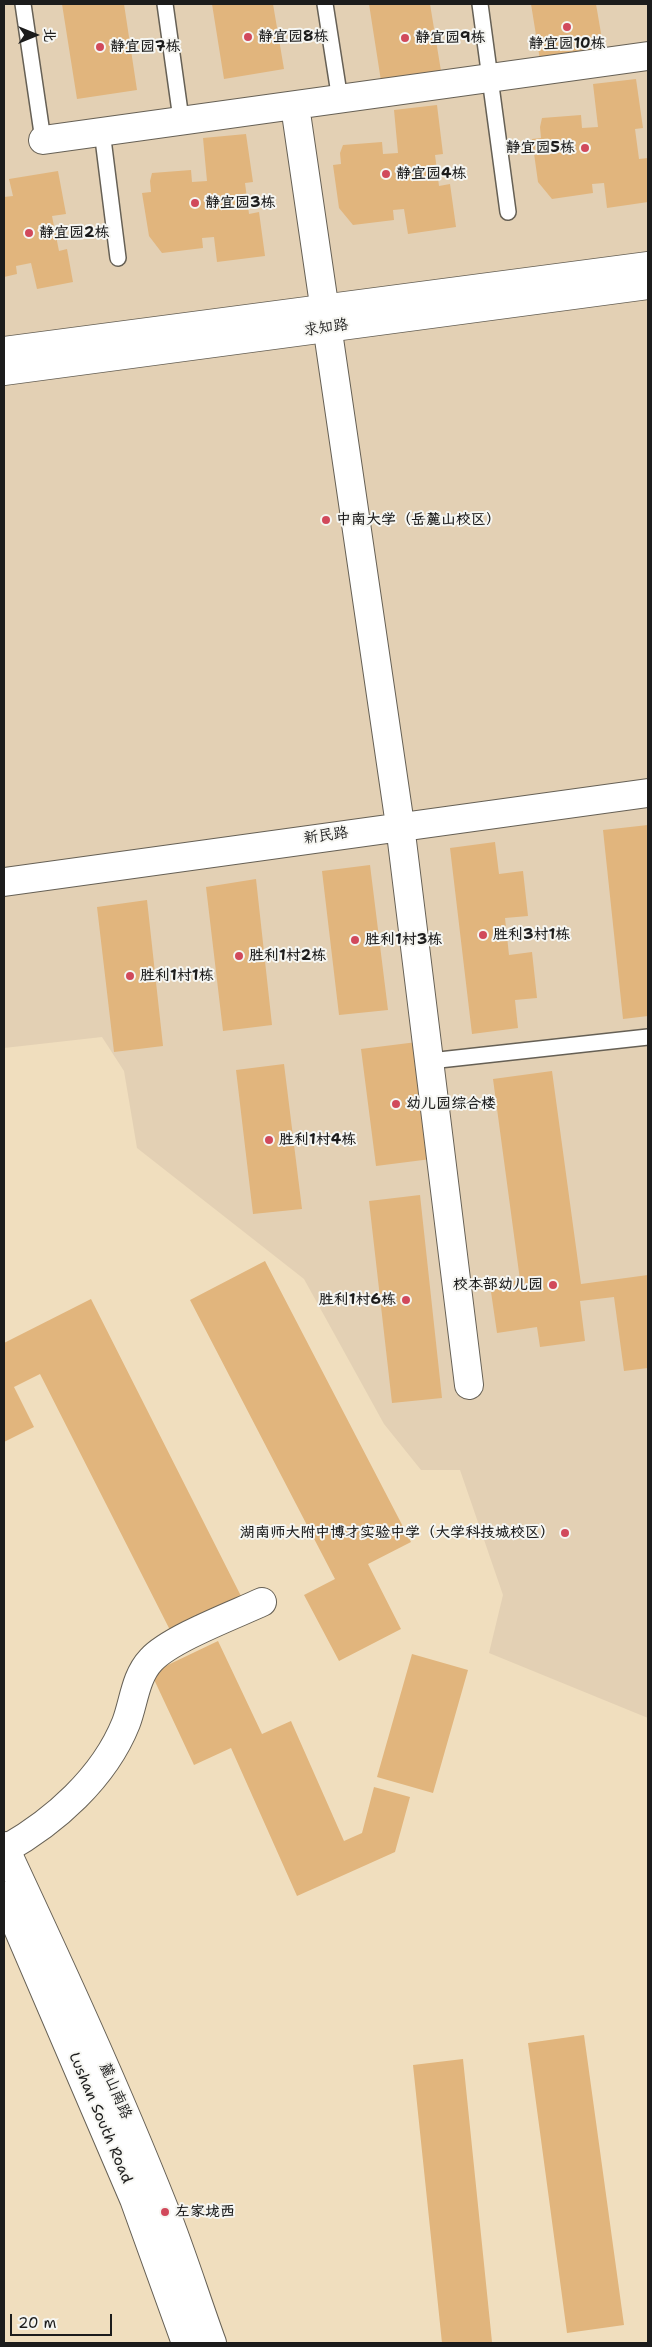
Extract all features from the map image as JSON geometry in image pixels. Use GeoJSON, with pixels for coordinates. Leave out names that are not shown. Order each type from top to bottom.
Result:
{"type":"FeatureCollection","features":[{"type":"Feature","properties":{"kind":"street"},"geometry":{"type":"LineString","coordinates":[[43,140],[648,56]]}},
{"type":"Feature","properties":{"kind":"street"},"geometry":{"type":"LineString","coordinates":[[294,106],[327,318],[400,825],[469,1385]]}},
{"type":"Feature","properties":{"kind":"street","name":"求知路"},"geometry":{"type":"LineString","coordinates":[[4,371],[648,266]]}},
{"type":"Feature","properties":{"kind":"street","name":"求知路"},"geometry":{"type":"LineString","coordinates":[[4,351],[648,285]]}},
{"type":"Feature","properties":{"kind":"street","name":"新民路"},"geometry":{"type":"LineString","coordinates":[[4,882],[400,825],[648,792]]}},
{"type":"Feature","properties":{"kind":"street"},"geometry":{"type":"LineString","coordinates":[[4,1848],[39,1829],[63,1808],[112,1754],[126,1722],[140,1676],[151,1660],[169,1646],[262,1602]]}},
{"type":"Feature","properties":{"kind":"street","name":"麓山南路"},"geometry":{"type":"LineString","coordinates":[[4,1848],[95,2044],[135,2138],[165,2212],[212,2343]]}},
{"type":"Feature","properties":{"kind":"street","name":"Lushan South Road"},"geometry":{"type":"LineString","coordinates":[[4,1896],[134,2199],[186,2343]]}},
{"type":"Feature","properties":{"kind":"lane"},"geometry":{"type":"LineString","coordinates":[[23,4],[43,140]]}},
{"type":"Feature","properties":{"kind":"lane"},"geometry":{"type":"LineString","coordinates":[[165,4],[181,120]]}},
{"type":"Feature","properties":{"kind":"lane"},"geometry":{"type":"LineString","coordinates":[[325,4],[340,100]]}},
{"type":"Feature","properties":{"kind":"lane"},"geometry":{"type":"LineString","coordinates":[[480,4],[508,212]]}},
{"type":"Feature","properties":{"kind":"lane"},"geometry":{"type":"LineString","coordinates":[[102,131],[118,258]]}},
{"type":"Feature","properties":{"kind":"lane"},"geometry":{"type":"LineString","coordinates":[[430,1061],[648,1037]]}},
{"type":"Feature","properties":{"kind":"shaded area","name":"中南大学（岳麓山校区）"},"geometry":{"type":"Polygon","coordinates":[[[4,4],[648,4],[648,1718],[489,1653],[503,1595],[460,1470],[421,1470],[384,1424],[304,1279],[137,1148],[124,1071],[102,1037],[4,1048],[4,4]]]}},
{"type":"Feature","properties":{"kind":"building","name":"静宜园7栋"},"geometry":{"type":"Polygon","coordinates":[[[62,4],[124,4],[137,90],[77,99],[62,4]]]}},
{"type":"Feature","properties":{"kind":"building","name":"静宜园8栋"},"geometry":{"type":"Polygon","coordinates":[[[212,4],[273,4],[284,69],[224,79],[212,4]]]}},
{"type":"Feature","properties":{"kind":"building","name":"静宜园9栋"},"geometry":{"type":"Polygon","coordinates":[[[369,4],[430,4],[441,71],[381,81],[369,4]]]}},
{"type":"Feature","properties":{"kind":"building","name":"静宜园10栋"},"geometry":{"type":"Polygon","coordinates":[[[531,4],[596,4],[604,51],[540,60],[531,4]]]}},
{"type":"Feature","properties":{"kind":"building","name":"静宜园5栋"},"geometry":{"type":"Polygon","coordinates":[[[636,79],[643,128],[635,129],[639,159],[648,158],[648,202],[607,208],[604,183],[592,184],[593,193],[552,199],[538,182],[532,139],[541,138],[540,127],[542,118],[581,115],[582,128],[598,127],[593,84],[636,79]]]}},
{"type":"Feature","properties":{"kind":"building","name":"静宜园4栋"},"geometry":{"type":"Polygon","coordinates":[[[437,105],[443,154],[435,155],[439,186],[450,184],[456,227],[408,234],[404,209],[393,210],[394,220],[353,225],[339,208],[333,165],[341,164],[340,153],[343,145],[382,142],[383,154],[398,153],[394,110],[437,105]]]}},
{"type":"Feature","properties":{"kind":"building","name":"静宜园3栋"},"geometry":{"type":"Polygon","coordinates":[[[246,134],[253,182],[245,183],[249,214],[259,212],[265,256],[217,262],[214,237],[202,238],[203,248],[162,253],[149,236],[142,193],[151,192],[150,181],[152,173],[191,170],[192,182],[207,181],[203,138],[246,134]]]}},
{"type":"Feature","properties":{"kind":"building","name":"静宜园2栋"},"geometry":{"type":"Polygon","coordinates":[[[58,171],[66,214],[52,216],[59,251],[67,249],[73,282],[37,289],[31,263],[16,266],[17,274],[4,277],[4,197],[13,196],[9,179],[58,171]]]}},
{"type":"Feature","properties":{"kind":"building"},"geometry":{"type":"Polygon","coordinates":[[[648,825],[648,1016],[623,1019],[603,830],[648,825]]]}},
{"type":"Feature","properties":{"kind":"building","name":"胜利3村1栋"},"geometry":{"type":"Polygon","coordinates":[[[495,842],[499,874],[523,871],[528,916],[505,918],[509,955],[532,952],[537,998],[515,1000],[518,1028],[472,1034],[450,848],[495,842]]]}},
{"type":"Feature","properties":{"kind":"building","name":"胜利1村3栋"},"geometry":{"type":"Polygon","coordinates":[[[370,865],[388,1010],[339,1015],[322,871],[370,865]]]}},
{"type":"Feature","properties":{"kind":"building","name":"胜利1村2栋"},"geometry":{"type":"Polygon","coordinates":[[[256,879],[272,1025],[223,1031],[206,887],[256,879]]]}},
{"type":"Feature","properties":{"kind":"building","name":"胜利1村1栋"},"geometry":{"type":"Polygon","coordinates":[[[147,900],[163,1046],[114,1052],[97,907],[147,900]]]}},
{"type":"Feature","properties":{"kind":"building","name":"幼儿园综合楼"},"geometry":{"type":"Polygon","coordinates":[[[417,1042],[431,1159],[376,1166],[361,1049],[417,1042]]]}},
{"type":"Feature","properties":{"kind":"building","name":"胜利1村4栋"},"geometry":{"type":"Polygon","coordinates":[[[284,1064],[302,1209],[253,1214],[236,1070],[284,1064]]]}},
{"type":"Feature","properties":{"kind":"building"},"geometry":{"type":"Polygon","coordinates":[[[552,1071],[581,1284],[648,1275],[648,1368],[624,1371],[614,1297],[580,1301],[585,1341],[540,1347],[537,1327],[497,1333],[490,1285],[520,1280],[493,1079],[552,1071]]]}},
{"type":"Feature","properties":{"kind":"building","name":"胜利1村6栋"},"geometry":{"type":"Polygon","coordinates":[[[420,1195],[442,1398],[392,1403],[369,1201],[420,1195]]]}},
{"type":"Feature","properties":{"kind":"building"},"geometry":{"type":"Polygon","coordinates":[[[265,1261],[411,1542],[368,1564],[401,1629],[339,1661],[304,1595],[335,1579],[190,1300],[265,1261]]]}},
{"type":"Feature","properties":{"kind":"building"},"geometry":{"type":"Polygon","coordinates":[[[91,1299],[242,1598],[172,1634],[40,1374],[14,1387],[34,1427],[4,1442],[4,1343],[91,1299]]]}},
{"type":"Feature","properties":{"kind":"building"},"geometry":{"type":"Polygon","coordinates":[[[218,1641],[262,1734],[291,1721],[344,1841],[362,1833],[374,1787],[410,1797],[395,1852],[297,1896],[231,1748],[194,1765],[151,1673],[218,1641]]]}},
{"type":"Feature","properties":{"kind":"building"},"geometry":{"type":"Polygon","coordinates":[[[412,1654],[468,1670],[433,1793],[377,1777],[412,1654]]]}},
{"type":"Feature","properties":{"kind":"building"},"geometry":{"type":"Polygon","coordinates":[[[584,2035],[624,2325],[567,2333],[528,2043],[584,2035]]]}},
{"type":"Feature","properties":{"kind":"building"},"geometry":{"type":"Polygon","coordinates":[[[463,2059],[492,2342],[442,2343],[413,2065],[463,2059]]]}},
{"type":"Feature","properties":{"kind":"place","name":"静宜园10栋"},"geometry":{"type":"Point","coordinates":[567,27]}},
{"type":"Feature","properties":{"kind":"place","name":"静宜园8栋"},"geometry":{"type":"Point","coordinates":[248,37]}},
{"type":"Feature","properties":{"kind":"place","name":"静宜园9栋"},"geometry":{"type":"Point","coordinates":[405,38]}},
{"type":"Feature","properties":{"kind":"place","name":"静宜园7栋"},"geometry":{"type":"Point","coordinates":[100,47]}},
{"type":"Feature","properties":{"kind":"place","name":"静宜园5栋"},"geometry":{"type":"Point","coordinates":[585,148]}},
{"type":"Feature","properties":{"kind":"place","name":"静宜园4栋"},"geometry":{"type":"Point","coordinates":[386,174]}},
{"type":"Feature","properties":{"kind":"place","name":"静宜园3栋"},"geometry":{"type":"Point","coordinates":[195,203]}},
{"type":"Feature","properties":{"kind":"place","name":"静宜园2栋"},"geometry":{"type":"Point","coordinates":[29,233]}},
{"type":"Feature","properties":{"kind":"place","name":"中南大学（岳麓山校区）"},"geometry":{"type":"Point","coordinates":[326,520]}},
{"type":"Feature","properties":{"kind":"place","name":"胜利3村1栋"},"geometry":{"type":"Point","coordinates":[483,935]}},
{"type":"Feature","properties":{"kind":"place","name":"胜利1村3栋"},"geometry":{"type":"Point","coordinates":[355,940]}},
{"type":"Feature","properties":{"kind":"place","name":"胜利1村2栋"},"geometry":{"type":"Point","coordinates":[239,956]}},
{"type":"Feature","properties":{"kind":"place","name":"胜利1村1栋"},"geometry":{"type":"Point","coordinates":[130,976]}},
{"type":"Feature","properties":{"kind":"place","name":"幼儿园综合楼"},"geometry":{"type":"Point","coordinates":[396,1104]}},
{"type":"Feature","properties":{"kind":"place","name":"胜利1村4栋"},"geometry":{"type":"Point","coordinates":[269,1140]}},
{"type":"Feature","properties":{"kind":"place","name":"校本部幼儿园"},"geometry":{"type":"Point","coordinates":[553,1285]}},
{"type":"Feature","properties":{"kind":"place","name":"胜利1村6栋"},"geometry":{"type":"Point","coordinates":[406,1300]}},
{"type":"Feature","properties":{"kind":"place","name":"湖南师大附中博才实验中学（大学科技城校区）"},"geometry":{"type":"Point","coordinates":[565,1533]}},
{"type":"Feature","properties":{"kind":"place","name":"左家垅西"},"geometry":{"type":"Point","coordinates":[165,2212]}}]}
